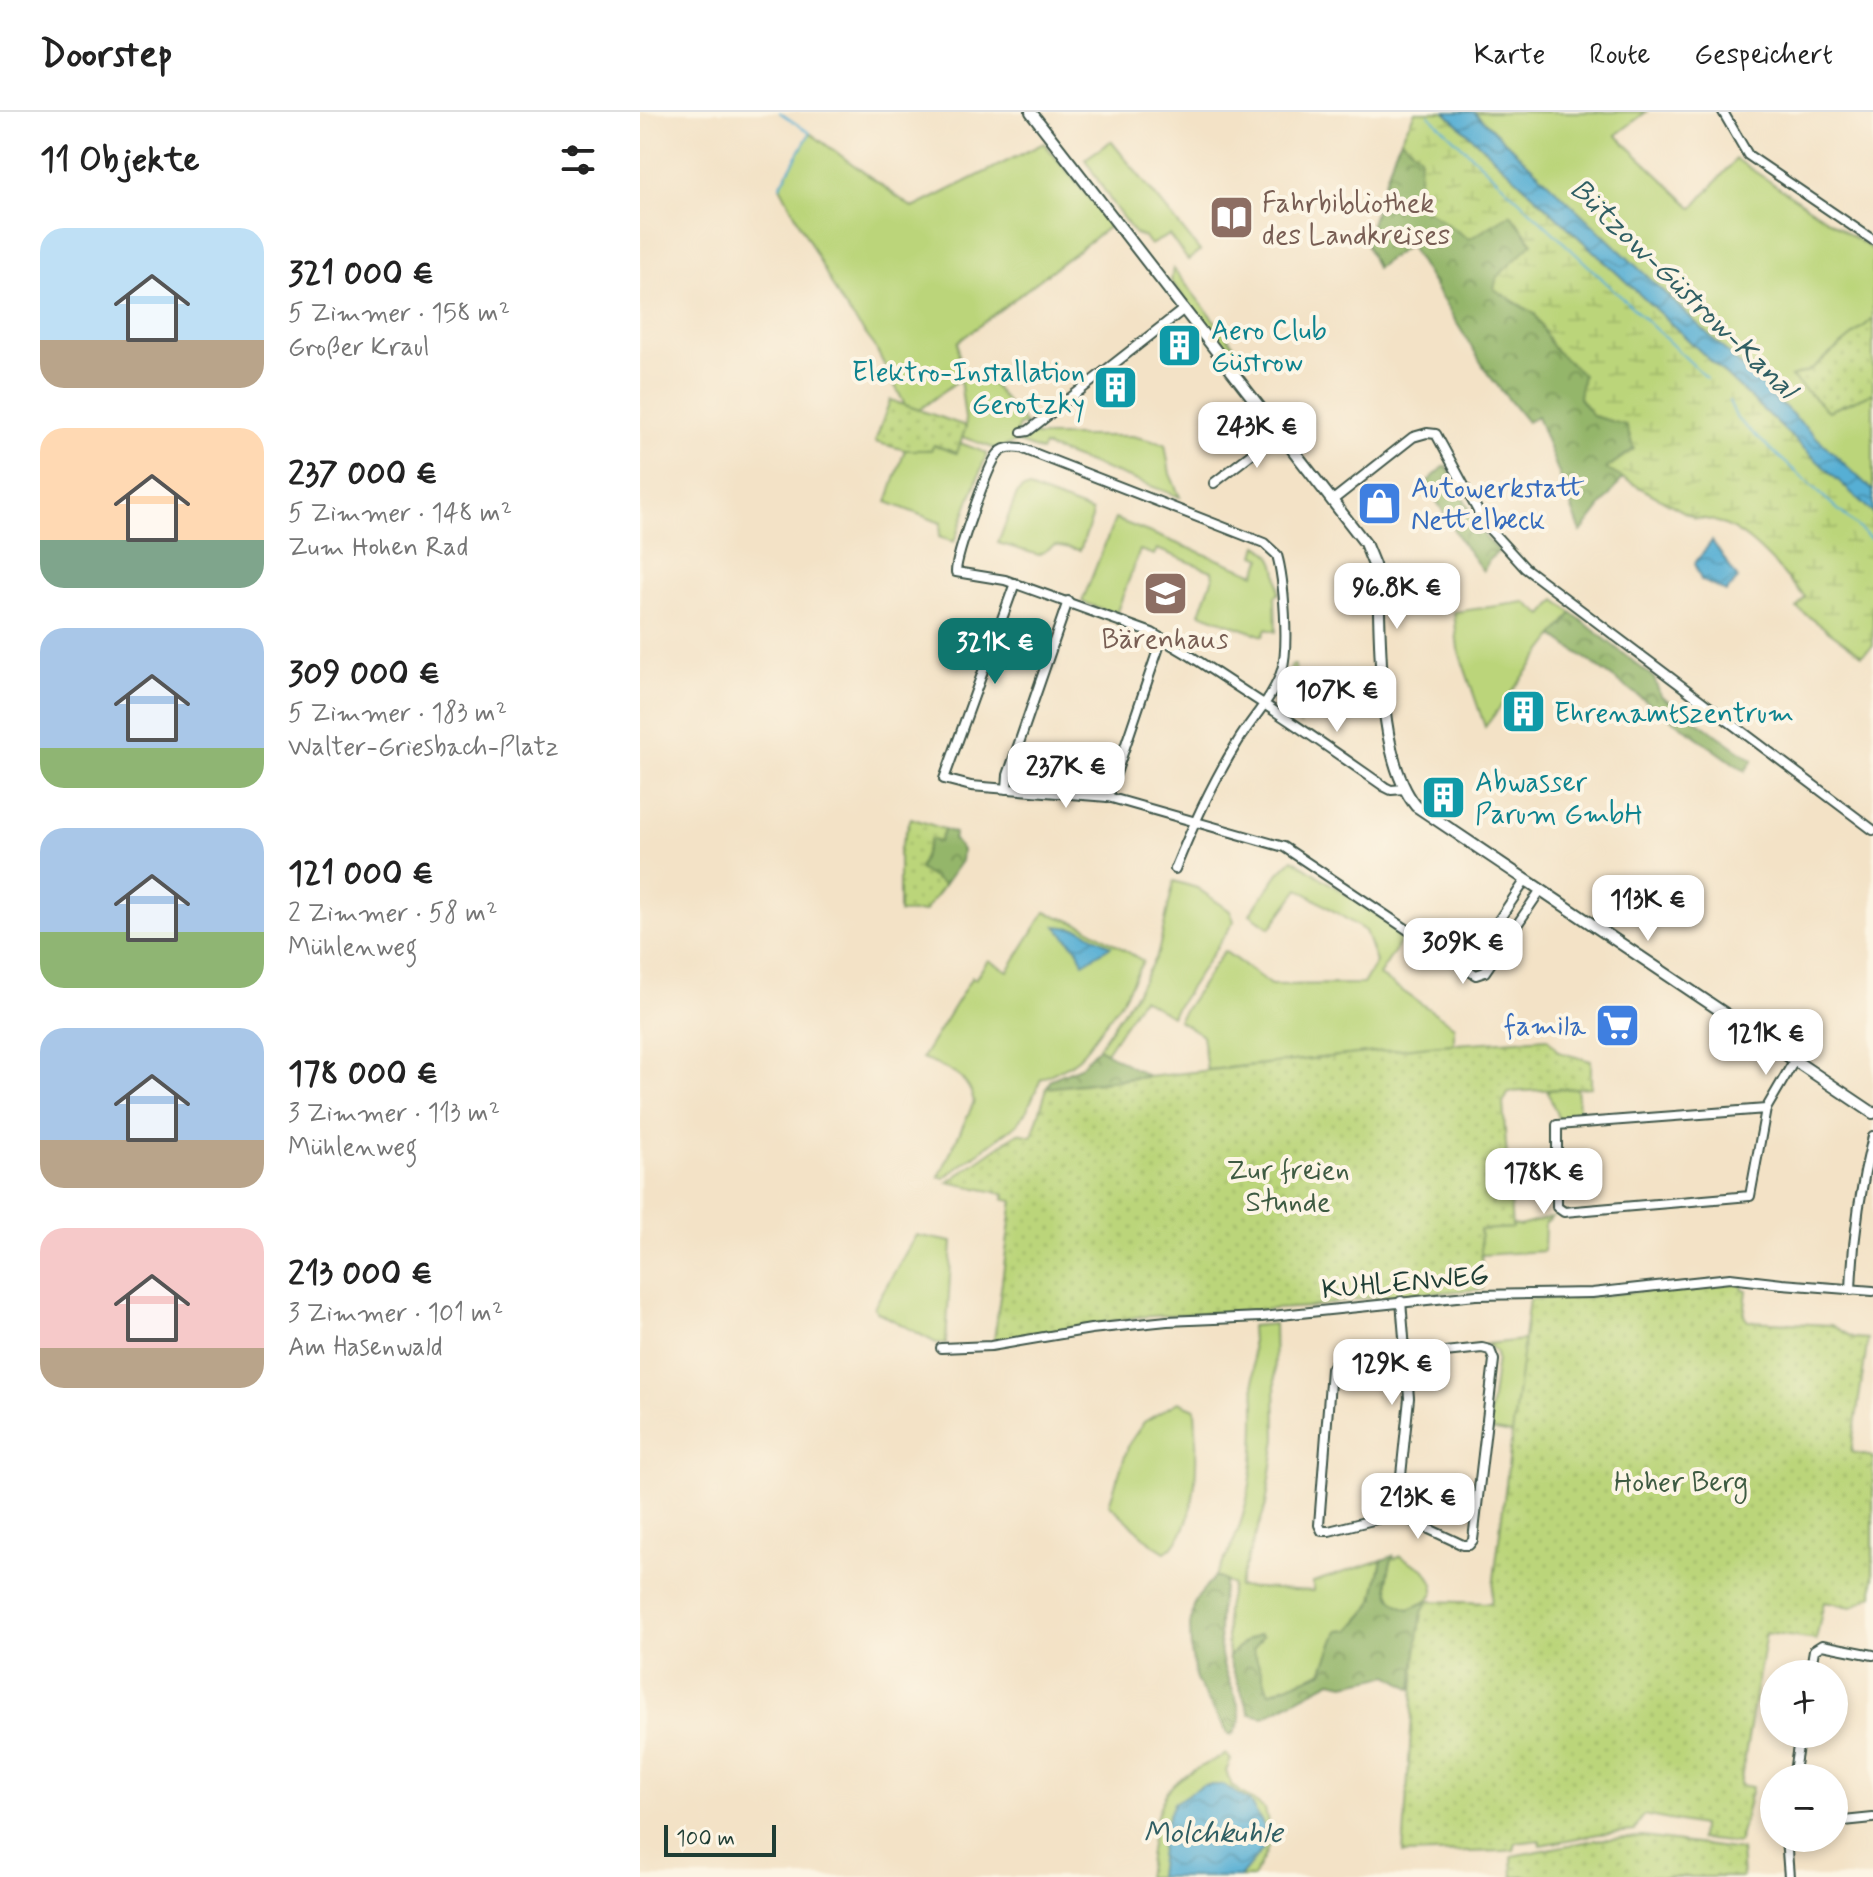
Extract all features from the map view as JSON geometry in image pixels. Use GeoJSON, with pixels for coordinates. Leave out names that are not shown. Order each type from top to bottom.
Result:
{"type":"FeatureCollection","features":[{"type":"Feature","properties":{"kind":"street"},"geometry":{"type":"LineString","coordinates":[[1031,112],[1357,530],[1374,565],[1388,736],[1405,789],[1423,812],[1873,1113]]}},
{"type":"Feature","properties":{"kind":"street"},"geometry":{"type":"LineString","coordinates":[[1723,112],[1748,155],[1873,240]]}},
{"type":"Feature","properties":{"kind":"street"},"geometry":{"type":"LineString","coordinates":[[1022,432],[1028,431],[1184,309]]}},
{"type":"Feature","properties":{"kind":"street"},"geometry":{"type":"LineString","coordinates":[[1214,483],[1280,432]]}},
{"type":"Feature","properties":{"kind":"street"},"geometry":{"type":"LineString","coordinates":[[1333,500],[1413,437],[1436,434],[1485,524],[1525,568],[1873,830]]}},
{"type":"Feature","properties":{"kind":"street"},"geometry":{"type":"LineString","coordinates":[[1175,869],[1195,820],[1229,756],[1263,704],[1282,672],[1286,647],[1277,555],[1264,543],[1021,448],[1012,447],[999,452],[957,556],[956,572],[991,576],[1015,583],[1162,638],[1263,704],[1385,787],[1405,789]]}},
{"type":"Feature","properties":{"kind":"street"},"geometry":{"type":"LineString","coordinates":[[1015,583],[944,779],[971,786],[1108,797],[1284,847],[1476,975],[1485,972],[1540,891]]}},
{"type":"Feature","properties":{"kind":"street"},"geometry":{"type":"LineString","coordinates":[[1007,789],[1008,775],[1068,601]]}},
{"type":"Feature","properties":{"kind":"street"},"geometry":{"type":"LineString","coordinates":[[1108,797],[1162,638]]}},
{"type":"Feature","properties":{"kind":"street"},"geometry":{"type":"LineString","coordinates":[[1466,969],[1525,881]]}},
{"type":"Feature","properties":{"kind":"street"},"geometry":{"type":"LineString","coordinates":[[1766,1109],[1557,1125],[1557,1207],[1564,1212],[1746,1198],[1753,1192],[1766,1109],[1794,1061]]}},
{"type":"Feature","properties":{"kind":"street"},"geometry":{"type":"LineString","coordinates":[[1851,1290],[1853,1238],[1860,1187],[1873,1136]]}},
{"type":"Feature","properties":{"kind":"street","name":"KUHLENWEG"},"geometry":{"type":"LineString","coordinates":[[941,1348],[991,1346],[1106,1327],[1261,1317],[1476,1295],[1592,1293],[1730,1278],[1873,1291]]}},
{"type":"Feature","properties":{"kind":"street"},"geometry":{"type":"LineString","coordinates":[[1397,1514],[1409,1398],[1401,1301]]}},
{"type":"Feature","properties":{"kind":"street"},"geometry":{"type":"LineString","coordinates":[[1482,1348],[1490,1350],[1494,1360],[1473,1540],[1469,1545],[1397,1514],[1329,1531],[1322,1531],[1319,1525],[1331,1369],[1339,1361],[1406,1356],[1482,1348]]}},
{"type":"Feature","properties":{"kind":"street"},"geometry":{"type":"LineString","coordinates":[[1812,1660],[1814,1650],[1822,1645],[1873,1655]]}},
{"type":"Feature","properties":{"kind":"street"},"geometry":{"type":"LineString","coordinates":[[1848,1821],[1873,1818]]}},
{"type":"Feature","properties":{"kind":"street"},"geometry":{"type":"LineString","coordinates":[[1787,1852],[1789,1877]]}},
{"type":"Feature","properties":{"kind":"green space"},"geometry":{"type":"Polygon","coordinates":[[[1415,112],[1445,112],[1873,513],[1873,646],[1862,655],[1797,608],[1805,597],[1743,535],[1712,520],[1695,518],[1606,469],[1634,449],[1626,425],[1593,416],[1579,397],[1583,375],[1553,348],[1535,314],[1494,289],[1497,277],[1533,243],[1511,214],[1469,239],[1418,204],[1420,156],[1401,139],[1415,112]]]}},
{"type":"Feature","properties":{"kind":"green space"},"geometry":{"type":"Polygon","coordinates":[[[1474,112],[1646,112],[1616,135],[1693,208],[1736,159],[1873,250],[1873,319],[1809,371],[1792,377],[1828,411],[1873,393],[1873,491],[1474,112]]]}},
{"type":"Feature","properties":{"kind":"green space"},"geometry":{"type":"Polygon","coordinates":[[[810,133],[913,208],[1044,143],[1111,225],[958,342],[960,378],[982,372],[1027,426],[1019,425],[1016,435],[1027,438],[1034,430],[1035,436],[1132,436],[1165,444],[1170,474],[1180,497],[1044,446],[1041,451],[1017,442],[996,449],[962,437],[966,426],[960,379],[919,410],[905,405],[874,345],[841,302],[780,186],[810,133]]]}},
{"type":"Feature","properties":{"kind":"green space"},"geometry":{"type":"Polygon","coordinates":[[[1401,139],[1420,155],[1511,214],[1533,244],[1497,277],[1512,301],[1535,314],[1553,348],[1583,375],[1579,398],[1593,416],[1626,425],[1634,449],[1607,468],[1623,478],[1581,532],[1537,416],[1527,422],[1488,374],[1409,245],[1376,268],[1365,242],[1401,139]]]}},
{"type":"Feature","properties":{"kind":"green space"},"geometry":{"type":"Polygon","coordinates":[[[1111,141],[1200,251],[1188,260],[1169,235],[1150,245],[1144,237],[1135,234],[1114,206],[1085,159],[1111,141]]]}},
{"type":"Feature","properties":{"kind":"green space"},"geometry":{"type":"Polygon","coordinates":[[[1173,268],[1241,354],[1245,352],[1248,357],[1236,363],[1171,281],[1173,268]]]}},
{"type":"Feature","properties":{"kind":"green space"},"geometry":{"type":"Polygon","coordinates":[[[1873,319],[1873,393],[1828,411],[1791,377],[1809,371],[1873,319]]]}},
{"type":"Feature","properties":{"kind":"green space"},"geometry":{"type":"Polygon","coordinates":[[[890,400],[966,426],[957,453],[934,445],[931,450],[905,450],[875,442],[890,400]]]}},
{"type":"Feature","properties":{"kind":"green space"},"geometry":{"type":"Polygon","coordinates":[[[960,443],[987,453],[954,542],[939,537],[941,523],[887,502],[905,450],[931,450],[933,445],[956,453],[960,443]]]}},
{"type":"Feature","properties":{"kind":"green space"},"geometry":{"type":"Polygon","coordinates":[[[1446,465],[1484,536],[1499,551],[1483,571],[1460,540],[1426,483],[1446,465]]]}},
{"type":"Feature","properties":{"kind":"green space"},"geometry":{"type":"Polygon","coordinates":[[[1029,488],[1092,512],[1080,550],[1055,545],[1039,555],[998,543],[1017,494],[1029,488]]]}},
{"type":"Feature","properties":{"kind":"green space"},"geometry":{"type":"Polygon","coordinates":[[[1115,519],[1255,574],[1262,558],[1255,555],[1258,545],[1265,549],[1273,559],[1278,578],[1276,632],[1266,629],[1263,636],[1200,613],[1213,577],[1212,571],[1157,549],[1154,555],[1140,550],[1116,614],[1082,602],[1115,519]]]}},
{"type":"Feature","properties":{"kind":"green space"},"geometry":{"type":"Polygon","coordinates":[[[1556,600],[1572,613],[1485,727],[1458,649],[1454,612],[1525,602],[1543,615],[1556,600]]]}},
{"type":"Feature","properties":{"kind":"green space"},"geometry":{"type":"Polygon","coordinates":[[[1572,613],[1654,678],[1660,695],[1753,760],[1745,771],[1554,636],[1572,613]]]}},
{"type":"Feature","properties":{"kind":"green space"},"geometry":{"type":"Polygon","coordinates":[[[1292,665],[1295,665],[1300,724],[1277,708],[1275,699],[1283,683],[1286,684],[1292,665]]]}},
{"type":"Feature","properties":{"kind":"green space"},"geometry":{"type":"Polygon","coordinates":[[[911,818],[944,829],[939,842],[930,839],[919,869],[944,885],[924,912],[899,913],[899,851],[911,818]]]}},
{"type":"Feature","properties":{"kind":"green space"},"geometry":{"type":"Polygon","coordinates":[[[944,829],[955,833],[953,839],[962,850],[961,861],[944,885],[919,870],[930,839],[939,842],[944,829]]]}},
{"type":"Feature","properties":{"kind":"green space"},"geometry":{"type":"Polygon","coordinates":[[[1293,859],[1406,934],[1379,975],[1454,1026],[1454,1044],[1207,1070],[1202,1035],[1178,1020],[1224,951],[1271,985],[1363,984],[1376,962],[1365,931],[1299,889],[1270,928],[1250,914],[1279,873],[1293,859]]]}},
{"type":"Feature","properties":{"kind":"green space"},"geometry":{"type":"Polygon","coordinates":[[[1174,881],[1197,888],[1230,911],[1234,921],[1171,1016],[1142,998],[1106,1052],[1098,1048],[1137,991],[1158,953],[1174,881]]]}},
{"type":"Feature","properties":{"kind":"green space"},"geometry":{"type":"Polygon","coordinates":[[[1045,912],[1083,925],[1143,961],[1123,999],[1079,1058],[1041,1079],[1017,1124],[944,1178],[939,1177],[974,1102],[961,1079],[922,1058],[972,977],[975,979],[988,960],[1008,971],[1045,912]]]}},
{"type":"Feature","properties":{"kind":"green space","name":"Zur freien Stunde"},"geometry":{"type":"Polygon","coordinates":[[[1548,1038],[1558,1052],[1591,1061],[1591,1087],[1509,1092],[1503,1103],[1512,1228],[1480,1230],[1483,1289],[1366,1298],[1311,1307],[1137,1317],[994,1340],[1013,1200],[1004,1199],[1005,1194],[948,1182],[1018,1133],[1032,1136],[1047,1088],[1439,1045],[1548,1038]]]}},
{"type":"Feature","properties":{"kind":"green space"},"geometry":{"type":"Polygon","coordinates":[[[1098,1048],[1148,1076],[1047,1088],[1051,1079],[1080,1067],[1098,1048]]]}},
{"type":"Feature","properties":{"kind":"green space"},"geometry":{"type":"Polygon","coordinates":[[[1577,1088],[1580,1118],[1559,1120],[1547,1090],[1577,1088]]]}},
{"type":"Feature","properties":{"kind":"green space"},"geometry":{"type":"Polygon","coordinates":[[[1553,1217],[1545,1224],[1544,1251],[1481,1255],[1480,1229],[1511,1228],[1511,1224],[1519,1226],[1553,1217]]]}},
{"type":"Feature","properties":{"kind":"green space"},"geometry":{"type":"Polygon","coordinates":[[[916,1235],[952,1242],[946,1343],[936,1343],[876,1311],[874,1307],[916,1235]]]}},
{"type":"Feature","properties":{"kind":"green space","name":"Hoher Berg"},"geometry":{"type":"Polygon","coordinates":[[[1712,1282],[1741,1282],[1743,1289],[1747,1290],[1744,1316],[1748,1321],[1831,1325],[1854,1338],[1868,1339],[1851,1452],[1873,1457],[1873,1595],[1852,1607],[1824,1602],[1816,1640],[1766,1633],[1740,1785],[1752,1787],[1739,1843],[1700,1839],[1701,1826],[1643,1815],[1635,1831],[1598,1834],[1541,1845],[1540,1840],[1516,1843],[1514,1850],[1403,1854],[1416,1653],[1422,1613],[1428,1601],[1491,1603],[1529,1299],[1590,1297],[1712,1282]]]}},
{"type":"Feature","properties":{"kind":"green space"},"geometry":{"type":"Polygon","coordinates":[[[1274,1324],[1276,1439],[1266,1505],[1238,1587],[1313,1591],[1313,1582],[1382,1560],[1372,1605],[1350,1630],[1338,1632],[1322,1672],[1269,1693],[1253,1649],[1262,1637],[1247,1640],[1228,1657],[1226,1613],[1232,1585],[1215,1576],[1231,1547],[1250,1487],[1255,1423],[1251,1326],[1274,1324]]]}},
{"type":"Feature","properties":{"kind":"green space"},"geometry":{"type":"Polygon","coordinates":[[[1524,1340],[1513,1434],[1488,1430],[1497,1359],[1496,1352],[1487,1344],[1524,1340]]]}},
{"type":"Feature","properties":{"kind":"green space"},"geometry":{"type":"Polygon","coordinates":[[[1178,1402],[1195,1409],[1195,1486],[1186,1526],[1177,1541],[1165,1552],[1109,1504],[1129,1444],[1144,1422],[1178,1402]]]}},
{"type":"Feature","properties":{"kind":"green space"},"geometry":{"type":"Polygon","coordinates":[[[1393,1556],[1395,1559],[1400,1556],[1425,1570],[1433,1583],[1433,1593],[1428,1601],[1409,1610],[1394,1602],[1388,1589],[1393,1556]]]}},
{"type":"Feature","properties":{"kind":"green space"},"geometry":{"type":"Polygon","coordinates":[[[1393,1556],[1388,1588],[1394,1601],[1409,1609],[1428,1601],[1422,1613],[1412,1689],[1389,1675],[1345,1684],[1331,1681],[1264,1717],[1250,1714],[1228,1657],[1247,1640],[1260,1634],[1262,1637],[1253,1649],[1269,1693],[1322,1672],[1338,1631],[1350,1630],[1372,1605],[1382,1560],[1393,1556]]]}},
{"type":"Feature","properties":{"kind":"green space"},"geometry":{"type":"Polygon","coordinates":[[[1215,1576],[1225,1581],[1220,1612],[1220,1645],[1240,1720],[1231,1735],[1196,1680],[1191,1651],[1190,1625],[1195,1601],[1215,1576]]]}},
{"type":"Feature","properties":{"kind":"green space","name":"Molchkuhle"},"geometry":{"type":"Polygon","coordinates":[[[1226,1754],[1231,1760],[1226,1771],[1232,1786],[1265,1809],[1269,1844],[1253,1877],[1146,1877],[1154,1829],[1166,1794],[1184,1776],[1226,1754]]]}},
{"type":"Feature","properties":{"kind":"green space"},"geometry":{"type":"Polygon","coordinates":[[[1643,1837],[1741,1850],[1743,1877],[1513,1877],[1512,1856],[1595,1840],[1643,1837]]]}},
{"type":"Feature","properties":{"kind":"water"},"geometry":{"type":"Polygon","coordinates":[[[1445,112],[1474,112],[1873,491],[1873,513],[1445,112]]]}},
{"type":"Feature","properties":{"kind":"water"},"geometry":{"type":"Polygon","coordinates":[[[1712,541],[1738,579],[1726,592],[1701,580],[1695,563],[1712,541]]]}},
{"type":"Feature","properties":{"kind":"water"},"geometry":{"type":"Polygon","coordinates":[[[1056,926],[1081,929],[1111,946],[1083,963],[1078,950],[1056,926]]]}},
{"type":"Feature","properties":{"kind":"water","name":"Molchkuhle"},"geometry":{"type":"Polygon","coordinates":[[[1203,1785],[1223,1785],[1249,1801],[1263,1824],[1263,1849],[1240,1877],[1158,1877],[1163,1829],[1174,1803],[1203,1785]]]}},
{"type":"Feature","properties":{"kind":"waterway"},"geometry":{"type":"LineString","coordinates":[[779,112],[810,133],[780,186]]}},
{"type":"Feature","properties":{"kind":"waterway"},"geometry":{"type":"LineString","coordinates":[[1429,115],[1707,378]]}},
{"type":"Feature","properties":{"kind":"waterway"},"geometry":{"type":"LineString","coordinates":[[1729,401],[1737,419],[1873,541]]}},
{"type":"Feature","properties":{"kind":"place","name":"Fahrbibliothek des Landkreises"},"geometry":{"type":"Point","coordinates":[1231,218]}},
{"type":"Feature","properties":{"kind":"place","name":"Aero Club Güstrow"},"geometry":{"type":"Point","coordinates":[1180,345]}},
{"type":"Feature","properties":{"kind":"place","name":"Elektro-Installation Gerotzky"},"geometry":{"type":"Point","coordinates":[1116,387]}},
{"type":"Feature","properties":{"kind":"place","name":"Autowerkstatt Nettelbeck"},"geometry":{"type":"Point","coordinates":[1380,503]}},
{"type":"Feature","properties":{"kind":"place","name":"Bärenhaus"},"geometry":{"type":"Point","coordinates":[1165,594]}},
{"type":"Feature","properties":{"kind":"place","name":"Ehrenamtszentrum"},"geometry":{"type":"Point","coordinates":[1523,712]}},
{"type":"Feature","properties":{"kind":"place","name":"Abwasser Parum GmbH"},"geometry":{"type":"Point","coordinates":[1444,797]}},
{"type":"Feature","properties":{"kind":"place","name":"famila"},"geometry":{"type":"Point","coordinates":[1617,1025]}},
{"type":"Feature","properties":{"kind":"water label","name":"Bützow-Güstrow-Kanal"},"geometry":{"type":"Point","coordinates":[1684,288]}}]}
